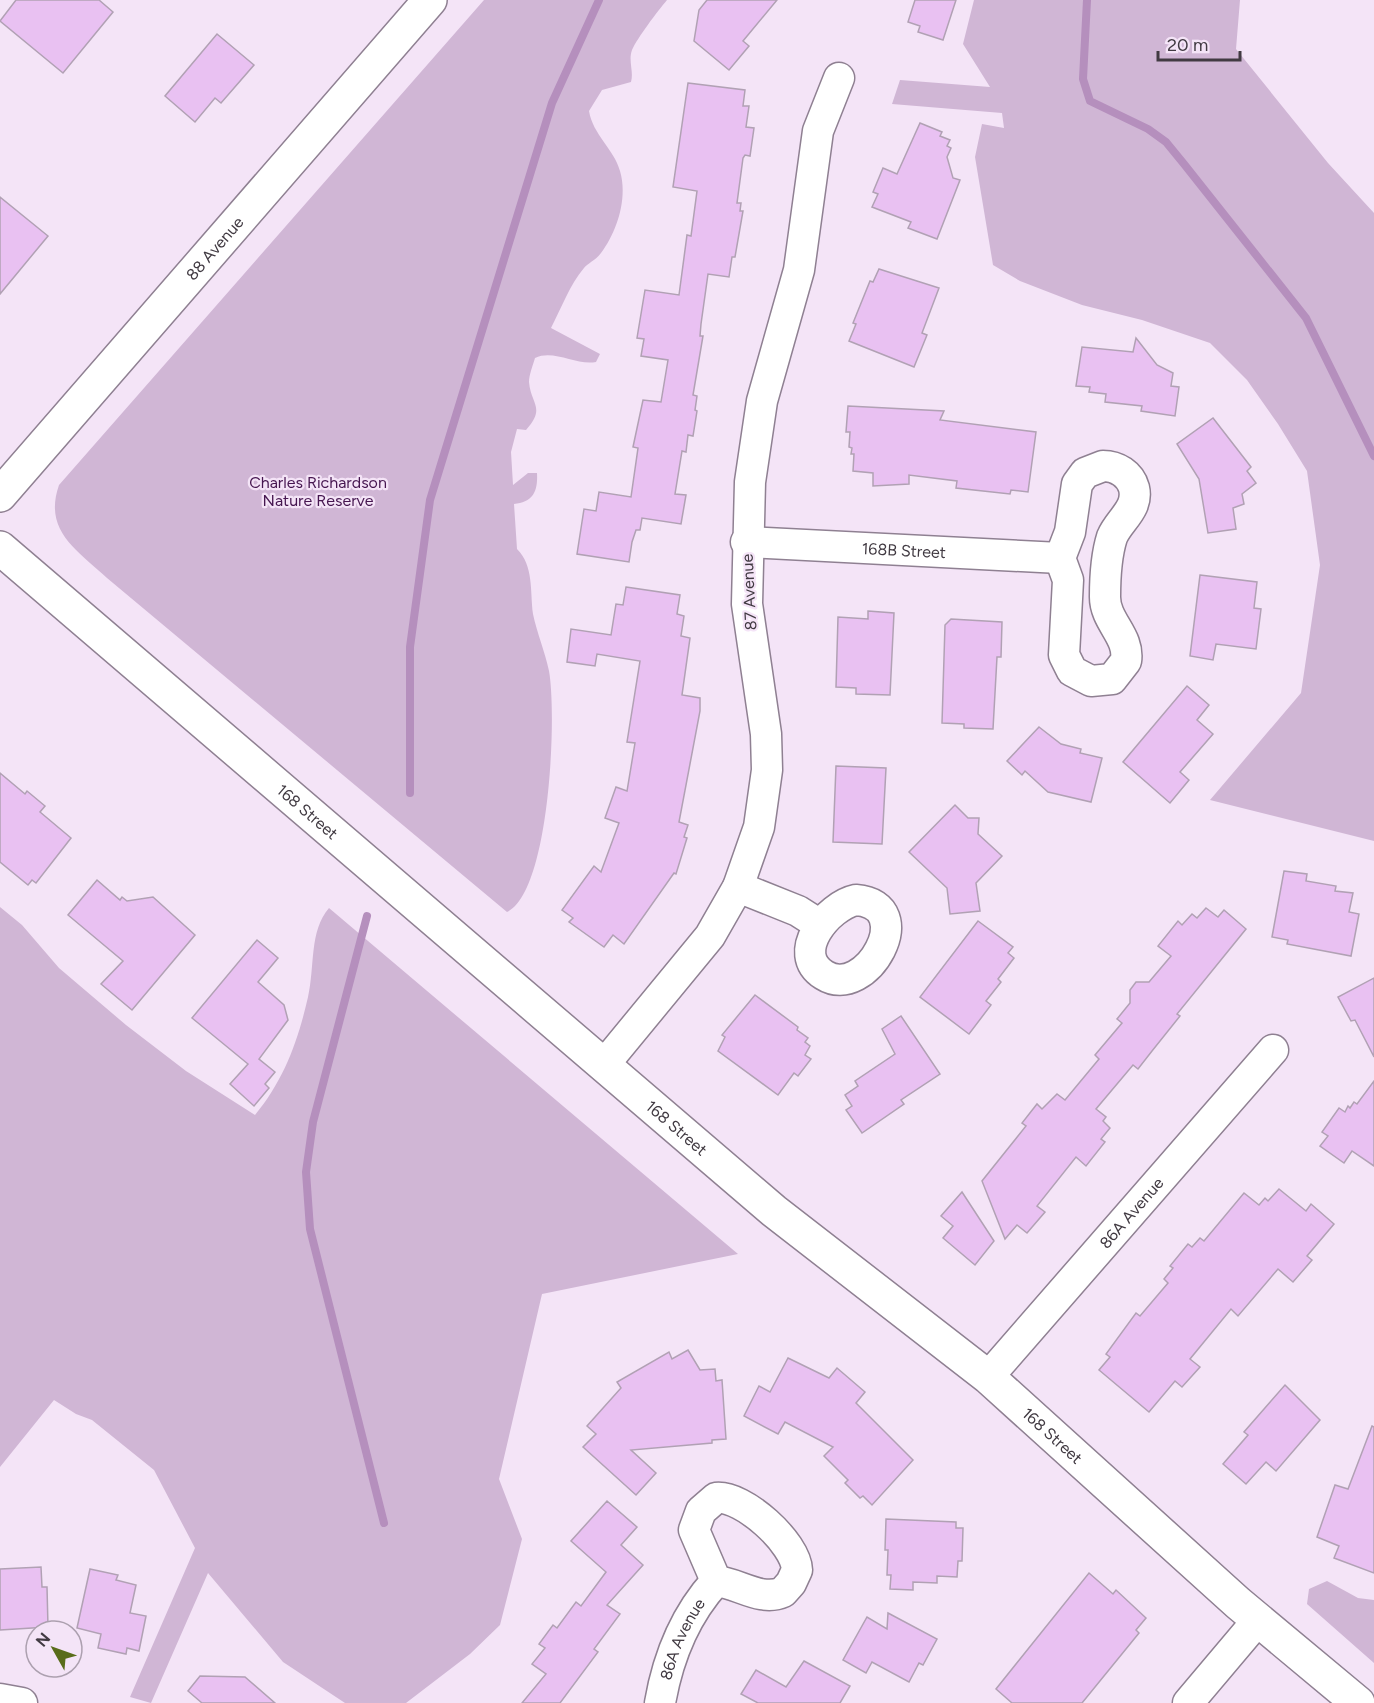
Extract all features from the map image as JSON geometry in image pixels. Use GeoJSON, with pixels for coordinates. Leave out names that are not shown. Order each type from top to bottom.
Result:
{"type":"FeatureCollection","features":[{"type":"Feature","properties":{"kind":"main road","name":"88 Avenue"},"geometry":{"type":"LineString","coordinates":[[0,495],[430,0]]}},
{"type":"Feature","properties":{"kind":"main road","name":"168 Street"},"geometry":{"type":"LineString","coordinates":[[0,548],[774,1211],[988,1377],[1258,1620],[1358,1703]]}},
{"type":"Feature","properties":{"kind":"street","name":"87 Avenue"},"geometry":{"type":"LineString","coordinates":[[603,1066],[695,957],[738,886],[759,827],[767,771],[765,722],[748,610],[747,542],[750,482],[758,420],[799,270],[820,118],[839,78]]}},
{"type":"Feature","properties":{"kind":"street"},"geometry":{"type":"LineString","coordinates":[[1103,466],[1122,471],[1131,482],[1135,497],[1131,510],[1115,532],[1108,553],[1106,607],[1127,650],[1124,667],[1112,679],[1098,682],[1084,680],[1072,671],[1066,661],[1064,648],[1068,580],[1060,558],[1070,532],[1073,498],[1081,477],[1089,470],[1103,466]]}},
{"type":"Feature","properties":{"kind":"street","name":"168B Street"},"geometry":{"type":"LineString","coordinates":[[747,542],[1060,558]]}},
{"type":"Feature","properties":{"kind":"street"},"geometry":{"type":"LineString","coordinates":[[738,886],[798,911],[820,925]]}},
{"type":"Feature","properties":{"kind":"street","name":"86A Avenue"},"geometry":{"type":"LineString","coordinates":[[988,1377],[1273,1050]]}},
{"type":"Feature","properties":{"kind":"street","name":"86A Avenue"},"geometry":{"type":"LineString","coordinates":[[660,1703],[670,1662],[680,1635],[704,1594],[716,1581]]}},
{"type":"Feature","properties":{"kind":"street"},"geometry":{"type":"LineString","coordinates":[[1188,1703],[1258,1620]]}},
{"type":"Feature","properties":{"kind":"street"},"geometry":{"type":"LineString","coordinates":[[0,1699],[22,1703]]}},
{"type":"Feature","properties":{"kind":"green space","name":"Charles Richardson Nature Reserve"},"geometry":{"type":"Polygon","coordinates":[[[484,0],[667,0],[632,50],[631,82],[602,90],[589,111],[591,120],[620,171],[622,203],[607,245],[579,274],[551,328],[600,354],[596,362],[589,363],[550,355],[535,358],[529,382],[536,406],[535,416],[526,430],[517,429],[511,452],[513,485],[528,473],[537,473],[533,495],[526,501],[514,504],[517,549],[529,571],[533,614],[549,671],[552,724],[551,761],[541,839],[533,872],[521,898],[507,912],[74,548],[59,527],[55,501],[59,485],[484,0]]]}},
{"type":"Feature","properties":{"kind":"green space"},"geometry":{"type":"Polygon","coordinates":[[[974,0],[1240,0],[1236,49],[1328,163],[1374,213],[1374,841],[1210,800],[1301,693],[1320,565],[1307,471],[1247,380],[1210,343],[1142,320],[1082,305],[1020,281],[993,265],[975,157],[982,124],[1004,128],[1002,113],[892,104],[900,80],[990,87],[963,44],[974,0]]]}},
{"type":"Feature","properties":{"kind":"green space"},"geometry":{"type":"Polygon","coordinates":[[[0,907],[22,925],[59,968],[126,1025],[186,1071],[255,1115],[282,1074],[300,1029],[310,986],[315,938],[318,927],[329,908],[738,1254],[542,1294],[499,1479],[522,1539],[500,1625],[470,1654],[406,1703],[345,1703],[283,1662],[208,1573],[151,1703],[130,1697],[195,1548],[154,1470],[92,1420],[76,1414],[54,1400],[0,1467],[0,907]]]}},
{"type":"Feature","properties":{"kind":"green space"},"geometry":{"type":"Polygon","coordinates":[[[1327,1581],[1358,1598],[1374,1600],[1374,1663],[1307,1604],[1309,1589],[1327,1581]]]}},
{"type":"Feature","properties":{"kind":"building"},"geometry":{"type":"Polygon","coordinates":[[[16,0],[99,0],[113,12],[63,73],[0,21],[16,0]]]}},
{"type":"Feature","properties":{"kind":"building"},"geometry":{"type":"Polygon","coordinates":[[[707,0],[777,0],[743,41],[749,46],[729,70],[694,41],[699,10],[707,0]]]}},
{"type":"Feature","properties":{"kind":"building"},"geometry":{"type":"Polygon","coordinates":[[[915,0],[956,0],[943,40],[918,32],[920,26],[908,22],[915,0]]]}},
{"type":"Feature","properties":{"kind":"building"},"geometry":{"type":"Polygon","coordinates":[[[217,34],[254,65],[221,103],[215,98],[195,122],[165,96],[217,34]]]}},
{"type":"Feature","properties":{"kind":"building"},"geometry":{"type":"Polygon","coordinates":[[[688,83],[745,90],[743,106],[749,106],[746,127],[754,128],[750,156],[745,155],[743,158],[737,203],[741,203],[740,211],[743,211],[729,277],[708,274],[700,336],[703,336],[693,395],[697,396],[695,410],[697,411],[693,436],[688,435],[686,452],[682,451],[675,494],[686,495],[681,524],[642,518],[640,530],[636,530],[632,542],[629,562],[577,554],[584,509],[596,511],[599,492],[631,497],[638,448],[633,447],[643,400],[661,402],[668,360],[641,356],[644,339],[637,338],[645,290],[679,295],[687,235],[691,236],[697,191],[673,187],[688,83]]]}},
{"type":"Feature","properties":{"kind":"building"},"geometry":{"type":"Polygon","coordinates":[[[920,123],[942,132],[940,136],[950,140],[947,146],[951,148],[947,157],[953,178],[960,180],[937,239],[908,228],[911,222],[872,207],[878,194],[873,192],[883,168],[897,174],[920,123]]]}},
{"type":"Feature","properties":{"kind":"building"},"geometry":{"type":"Polygon","coordinates":[[[0,197],[48,236],[0,294],[0,197]]]}},
{"type":"Feature","properties":{"kind":"building"},"geometry":{"type":"Polygon","coordinates":[[[879,269],[939,288],[922,333],[927,335],[914,367],[849,341],[856,324],[853,323],[870,281],[873,282],[879,269]]]}},
{"type":"Feature","properties":{"kind":"building"},"geometry":{"type":"Polygon","coordinates":[[[1136,338],[1157,365],[1173,373],[1171,386],[1179,387],[1175,416],[1141,411],[1142,406],[1105,402],[1106,394],[1089,392],[1090,387],[1076,386],[1082,347],[1133,352],[1136,338]]]}},
{"type":"Feature","properties":{"kind":"building"},"geometry":{"type":"Polygon","coordinates":[[[848,406],[944,411],[940,420],[1036,432],[1028,492],[1011,490],[1010,494],[956,488],[957,481],[909,475],[909,484],[873,486],[873,473],[853,471],[854,454],[851,454],[852,448],[849,447],[850,432],[846,432],[848,406]]]}},
{"type":"Feature","properties":{"kind":"building"},"geometry":{"type":"Polygon","coordinates":[[[1213,418],[1251,467],[1247,471],[1256,483],[1242,494],[1244,504],[1233,508],[1236,529],[1208,533],[1199,479],[1177,444],[1213,418]]]}},
{"type":"Feature","properties":{"kind":"building"},"geometry":{"type":"Polygon","coordinates":[[[1200,575],[1257,582],[1254,608],[1261,609],[1256,649],[1216,644],[1213,660],[1190,656],[1200,575]]]}},
{"type":"Feature","properties":{"kind":"building"},"geometry":{"type":"Polygon","coordinates":[[[626,587],[680,595],[677,614],[684,616],[681,636],[690,638],[682,695],[700,698],[700,711],[679,822],[688,825],[684,837],[687,838],[676,874],[674,873],[624,944],[613,935],[604,947],[569,922],[573,918],[562,910],[594,866],[601,872],[619,823],[605,818],[616,787],[627,791],[635,743],[627,742],[640,661],[597,654],[595,666],[567,662],[571,629],[611,635],[616,604],[623,605],[626,587]]]}},
{"type":"Feature","properties":{"kind":"building"},"geometry":{"type":"Polygon","coordinates":[[[868,611],[894,613],[890,695],[856,694],[856,688],[836,687],[838,617],[868,619],[868,611]]]}},
{"type":"Feature","properties":{"kind":"building"},"geometry":{"type":"Polygon","coordinates":[[[951,619],[1002,622],[1001,657],[997,657],[993,729],[964,728],[964,724],[942,723],[945,625],[951,619]]]}},
{"type":"Feature","properties":{"kind":"building"},"geometry":{"type":"Polygon","coordinates":[[[1187,686],[1209,705],[1197,720],[1213,734],[1180,772],[1189,780],[1170,803],[1123,762],[1187,686]]]}},
{"type":"Feature","properties":{"kind":"building"},"geometry":{"type":"Polygon","coordinates":[[[1039,727],[1061,744],[1081,749],[1080,753],[1102,758],[1091,802],[1048,792],[1025,771],[1022,775],[1007,761],[1039,727]]]}},
{"type":"Feature","properties":{"kind":"building"},"geometry":{"type":"Polygon","coordinates":[[[836,766],[886,768],[882,844],[833,842],[836,766]]]}},
{"type":"Feature","properties":{"kind":"building"},"geometry":{"type":"Polygon","coordinates":[[[0,773],[25,794],[27,791],[45,806],[40,812],[71,838],[36,883],[32,880],[28,885],[0,862],[0,773]]]}},
{"type":"Feature","properties":{"kind":"building"},"geometry":{"type":"Polygon","coordinates":[[[955,805],[968,818],[979,818],[978,834],[1002,856],[976,883],[980,911],[950,914],[947,888],[909,852],[955,805]]]}},
{"type":"Feature","properties":{"kind":"building"},"geometry":{"type":"Polygon","coordinates":[[[1284,871],[1307,874],[1306,881],[1336,886],[1335,891],[1353,893],[1349,912],[1359,914],[1351,956],[1287,944],[1288,940],[1272,937],[1284,871]]]}},
{"type":"Feature","properties":{"kind":"building"},"geometry":{"type":"Polygon","coordinates":[[[97,880],[120,900],[122,897],[127,901],[153,897],[195,935],[132,1010],[101,984],[123,961],[68,915],[97,880]]]}},
{"type":"Feature","properties":{"kind":"building"},"geometry":{"type":"Polygon","coordinates":[[[1206,908],[1218,917],[1224,910],[1246,929],[1177,1014],[1180,1016],[1138,1069],[1133,1065],[1096,1109],[1106,1117],[1103,1121],[1110,1128],[1101,1139],[1105,1142],[1086,1166],[1076,1157],[1037,1206],[1045,1212],[1027,1233],[1017,1225],[1005,1239],[982,1181],[1026,1126],[1022,1123],[1037,1104],[1042,1109],[1057,1094],[1065,1100],[1099,1059],[1095,1055],[1122,1023],[1117,1019],[1130,1003],[1130,990],[1136,982],[1149,982],[1171,956],[1158,946],[1178,921],[1182,925],[1192,914],[1197,918],[1206,908]]]}},
{"type":"Feature","properties":{"kind":"building"},"geometry":{"type":"Polygon","coordinates":[[[978,921],[1013,947],[1008,953],[1014,958],[998,979],[1001,982],[986,1001],[991,1005],[969,1034],[920,997],[978,921]]]}},
{"type":"Feature","properties":{"kind":"building"},"geometry":{"type":"Polygon","coordinates":[[[257,940],[278,958],[258,982],[284,1005],[288,1020],[259,1059],[275,1072],[265,1084],[269,1088],[254,1106],[230,1084],[248,1064],[192,1018],[257,940]]]}},
{"type":"Feature","properties":{"kind":"building"},"geometry":{"type":"Polygon","coordinates":[[[1374,978],[1374,1057],[1355,1020],[1351,1021],[1338,997],[1374,978]]]}},
{"type":"Feature","properties":{"kind":"building"},"geometry":{"type":"Polygon","coordinates":[[[755,995],[798,1027],[797,1030],[808,1038],[805,1042],[810,1046],[805,1055],[811,1059],[798,1076],[794,1073],[778,1095],[718,1051],[725,1037],[722,1035],[755,995]]]}},
{"type":"Feature","properties":{"kind":"building"},"geometry":{"type":"Polygon","coordinates":[[[901,1016],[940,1074],[901,1100],[904,1104],[862,1133],[846,1110],[852,1106],[845,1095],[858,1086],[855,1081],[895,1054],[882,1029],[901,1016]]]}},
{"type":"Feature","properties":{"kind":"building"},"geometry":{"type":"Polygon","coordinates":[[[1374,1081],[1374,1166],[1352,1151],[1344,1163],[1320,1146],[1328,1136],[1322,1132],[1339,1108],[1345,1112],[1354,1102],[1357,1104],[1374,1081]]]}},
{"type":"Feature","properties":{"kind":"building"},"geometry":{"type":"Polygon","coordinates":[[[1279,1189],[1306,1211],[1311,1204],[1334,1224],[1307,1256],[1312,1260],[1293,1282],[1278,1269],[1238,1316],[1231,1309],[1190,1359],[1200,1367],[1182,1387],[1175,1381],[1149,1412],[1099,1370],[1110,1357],[1106,1354],[1136,1313],[1140,1316],[1168,1283],[1164,1279],[1173,1268],[1170,1266],[1188,1244],[1192,1247],[1200,1238],[1204,1241],[1244,1193],[1259,1205],[1265,1198],[1268,1201],[1279,1189]]]}},
{"type":"Feature","properties":{"kind":"building"},"geometry":{"type":"Polygon","coordinates":[[[962,1192],[994,1241],[975,1265],[943,1238],[953,1226],[941,1216],[962,1192]]]}},
{"type":"Feature","properties":{"kind":"building"},"geometry":{"type":"Polygon","coordinates":[[[688,1350],[700,1370],[715,1369],[716,1381],[722,1380],[726,1439],[712,1440],[712,1443],[631,1450],[656,1473],[636,1495],[583,1447],[596,1434],[587,1426],[621,1388],[617,1382],[669,1352],[672,1359],[688,1350]]]}},
{"type":"Feature","properties":{"kind":"building"},"geometry":{"type":"Polygon","coordinates":[[[788,1358],[829,1378],[837,1368],[865,1392],[856,1403],[913,1460],[872,1505],[863,1496],[860,1498],[845,1483],[848,1480],[824,1456],[833,1447],[785,1422],[778,1434],[744,1416],[759,1386],[770,1392],[788,1358]]]}},
{"type":"Feature","properties":{"kind":"building"},"geometry":{"type":"Polygon","coordinates":[[[1285,1385],[1320,1420],[1276,1471],[1266,1462],[1246,1484],[1223,1464],[1248,1435],[1244,1432],[1285,1385]]]}},
{"type":"Feature","properties":{"kind":"building"},"geometry":{"type":"Polygon","coordinates":[[[1372,1426],[1374,1427],[1374,1573],[1334,1558],[1339,1546],[1317,1537],[1335,1485],[1348,1489],[1372,1426]]]}},
{"type":"Feature","properties":{"kind":"building"},"geometry":{"type":"Polygon","coordinates":[[[607,1501],[637,1527],[621,1545],[643,1565],[607,1605],[620,1614],[594,1649],[598,1652],[560,1703],[522,1703],[546,1674],[532,1664],[545,1648],[539,1644],[553,1625],[557,1628],[576,1602],[581,1606],[606,1572],[571,1541],[607,1501]]]}},
{"type":"Feature","properties":{"kind":"building"},"geometry":{"type":"Polygon","coordinates":[[[886,1519],[956,1522],[956,1528],[963,1528],[962,1561],[958,1561],[957,1577],[937,1576],[937,1583],[913,1582],[913,1590],[890,1589],[891,1575],[887,1575],[888,1550],[885,1550],[886,1519]]]}},
{"type":"Feature","properties":{"kind":"building"},"geometry":{"type":"Polygon","coordinates":[[[41,1567],[42,1587],[47,1587],[48,1619],[24,1619],[24,1628],[0,1630],[0,1569],[41,1567]]]}},
{"type":"Feature","properties":{"kind":"building"},"geometry":{"type":"Polygon","coordinates":[[[90,1569],[118,1575],[116,1580],[136,1585],[130,1613],[146,1616],[139,1651],[127,1648],[126,1654],[98,1648],[101,1634],[84,1630],[84,1619],[79,1619],[90,1569]]]}},
{"type":"Feature","properties":{"kind":"building"},"geometry":{"type":"Polygon","coordinates":[[[1089,1573],[1113,1594],[1116,1590],[1146,1618],[1136,1630],[1139,1633],[1082,1703],[1012,1703],[996,1689],[1089,1573]]]}},
{"type":"Feature","properties":{"kind":"building"},"geometry":{"type":"Polygon","coordinates":[[[888,1613],[937,1639],[923,1665],[919,1663],[909,1682],[872,1662],[866,1673],[843,1660],[867,1617],[887,1629],[888,1613]]]}},
{"type":"Feature","properties":{"kind":"building"},"geometry":{"type":"Polygon","coordinates":[[[804,1661],[850,1686],[840,1703],[758,1703],[741,1694],[756,1670],[786,1687],[804,1661]]]}},
{"type":"Feature","properties":{"kind":"building"},"geometry":{"type":"Polygon","coordinates":[[[200,1676],[245,1677],[275,1703],[202,1703],[188,1691],[200,1676]]]}},
{"type":"Feature","properties":{"kind":"waterway"},"geometry":{"type":"LineString","coordinates":[[410,793],[410,647],[430,500],[552,103],[599,0]]}},
{"type":"Feature","properties":{"kind":"waterway"},"geometry":{"type":"LineString","coordinates":[[1087,0],[1083,79],[1090,101],[1148,129],[1166,142],[1184,164],[1306,318],[1374,456]]}},
{"type":"Feature","properties":{"kind":"waterway"},"geometry":{"type":"LineString","coordinates":[[367,916],[313,1122],[306,1172],[310,1229],[384,1523]]}}]}
